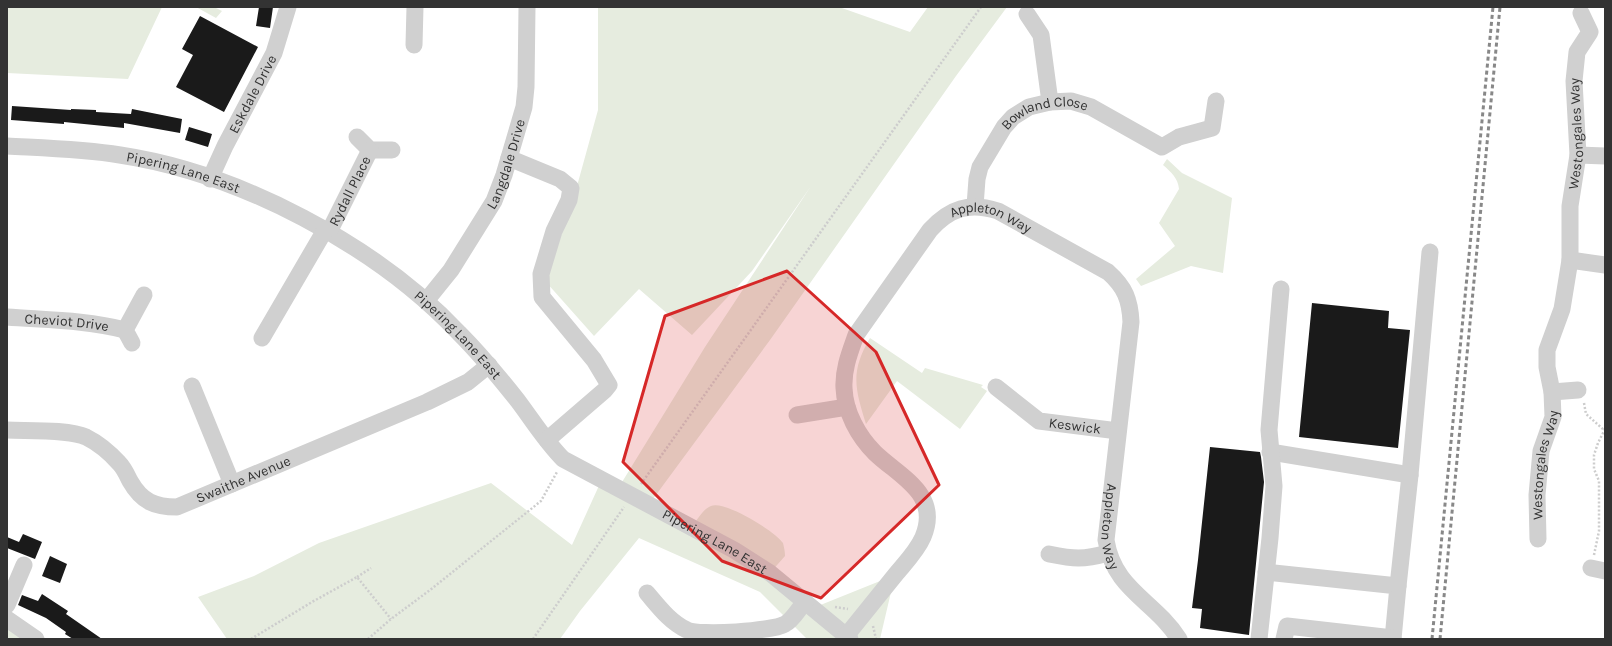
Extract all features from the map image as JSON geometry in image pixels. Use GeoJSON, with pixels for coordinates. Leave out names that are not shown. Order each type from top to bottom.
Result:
{"type":"FeatureCollection","features":[{"type":"Feature","properties":{"kind":"street","name":"Eskdale Drive"},"geometry":{"type":"LineString","coordinates":[[210,178],[225,146],[274,53],[288,7]]}},
{"type":"Feature","properties":{"kind":"street"},"geometry":{"type":"LineString","coordinates":[[414,46],[415,7]]}},
{"type":"Feature","properties":{"kind":"street","name":"Langdale Drive"},"geometry":{"type":"LineString","coordinates":[[426,301],[451,270],[494,201],[509,158],[524,107],[526,87],[527,7]]}},
{"type":"Feature","properties":{"kind":"street"},"geometry":{"type":"LineString","coordinates":[[1027,14],[1041,35],[1050,102]]}},
{"type":"Feature","properties":{"kind":"street","name":"Westongales Way"},"geometry":{"type":"LineString","coordinates":[[1538,539],[1537,495],[1541,451],[1553,416],[1552,392],[1547,367],[1547,350],[1562,309],[1570,260],[1570,206],[1578,155],[1574,81],[1577,52],[1597,31],[1582,14]]}},
{"type":"Feature","properties":{"kind":"street","name":"Bowland Close"},"geometry":{"type":"LineString","coordinates":[[975,206],[977,179],[980,166],[1004,127],[1013,117],[1029,107],[1050,102],[1071,101],[1091,107],[1162,147],[1179,137],[1212,128],[1216,101]]}},
{"type":"Feature","properties":{"kind":"street","name":"Rydall Place"},"geometry":{"type":"LineString","coordinates":[[357,137],[370,150],[392,150]]}},
{"type":"Feature","properties":{"kind":"street","name":"Pipering Lane East"},"geometry":{"type":"LineString","coordinates":[[7,146],[119,154],[185,169],[259,196],[348,243],[384,268],[426,301],[458,331],[489,365],[563,459],[734,550],[770,573],[848,637]]}},
{"type":"Feature","properties":{"kind":"street","name":"Rydall Place"},"geometry":{"type":"LineString","coordinates":[[262,338],[327,231],[370,150]]}},
{"type":"Feature","properties":{"kind":"street"},"geometry":{"type":"LineString","coordinates":[[1578,155],[1605,156]]}},
{"type":"Feature","properties":{"kind":"street"},"geometry":{"type":"LineString","coordinates":[[509,158],[560,179],[571,188],[569,200],[554,231],[541,274],[542,297],[594,360],[609,385],[547,440]]}},
{"type":"Feature","properties":{"kind":"street","name":"Appleton Way"},"geometry":{"type":"LineString","coordinates":[[848,637],[923,538],[927,525],[925,504],[919,491],[911,482],[876,453],[865,442],[855,427],[847,407],[844,389],[845,371],[849,354],[856,335],[930,230],[941,219],[952,212],[975,206],[986,207],[998,211],[1108,272],[1117,280],[1125,292],[1130,306],[1131,322],[1106,540],[1108,553],[1121,578],[1133,591],[1158,612],[1179,639]]}},
{"type":"Feature","properties":{"kind":"street"},"geometry":{"type":"LineString","coordinates":[[1284,639],[1287,626],[1322,634],[1393,638],[1410,475],[1430,252]]}},
{"type":"Feature","properties":{"kind":"street"},"geometry":{"type":"LineString","coordinates":[[1570,260],[1605,264]]}},
{"type":"Feature","properties":{"kind":"street"},"geometry":{"type":"LineString","coordinates":[[1259,639],[1274,486],[1268,430],[1281,289]]}},
{"type":"Feature","properties":{"kind":"street","name":"Cheviot Drive"},"geometry":{"type":"LineString","coordinates":[[7,317],[84,322],[129,336],[144,295]]}},
{"type":"Feature","properties":{"kind":"street","name":"Swaithe Avenue"},"geometry":{"type":"LineString","coordinates":[[7,430],[64,432],[84,436],[103,448],[120,464],[134,488],[148,502],[163,507],[178,507],[427,402],[468,382],[489,365]]}},
{"type":"Feature","properties":{"kind":"street"},"geometry":{"type":"LineString","coordinates":[[192,386],[232,484]]}},
{"type":"Feature","properties":{"kind":"street","name":"Keswick"},"geometry":{"type":"LineString","coordinates":[[996,387],[1039,421],[1118,431]]}},
{"type":"Feature","properties":{"kind":"street","name":"Westongales Way"},"geometry":{"type":"LineString","coordinates":[[1552,392],[1578,390]]}},
{"type":"Feature","properties":{"kind":"street"},"geometry":{"type":"LineString","coordinates":[[797,415],[847,407]]}},
{"type":"Feature","properties":{"kind":"street"},"geometry":{"type":"LineString","coordinates":[[1270,452],[1410,475]]}},
{"type":"Feature","properties":{"kind":"street"},"geometry":{"type":"LineString","coordinates":[[1049,554],[1071,559],[1082,559],[1108,553]]}},
{"type":"Feature","properties":{"kind":"street"},"geometry":{"type":"LineString","coordinates":[[7,605],[24,565]]}},
{"type":"Feature","properties":{"kind":"street"},"geometry":{"type":"LineString","coordinates":[[1266,572],[1398,586]]}},
{"type":"Feature","properties":{"kind":"street"},"geometry":{"type":"LineString","coordinates":[[647,593],[669,619],[689,632],[704,633],[773,629],[786,624],[806,602]]}},
{"type":"Feature","properties":{"kind":"street"},"geometry":{"type":"LineString","coordinates":[[7,619],[36,639]]}},
{"type":"Feature","properties":{"kind":"path"},"geometry":{"type":"LineString","coordinates":[[533,639],[633,495],[981,7]]}},
{"type":"Feature","properties":{"kind":"path"},"geometry":{"type":"LineString","coordinates":[[1578,390],[1583,399],[1586,414],[1605,430],[1594,455],[1594,469],[1599,481],[1598,569]]}},
{"type":"Feature","properties":{"kind":"path"},"geometry":{"type":"LineString","coordinates":[[368,639],[391,619],[430,590],[541,501],[563,459]]}},
{"type":"Feature","properties":{"kind":"path"},"geometry":{"type":"LineString","coordinates":[[251,639],[371,568]]}},
{"type":"Feature","properties":{"kind":"path"},"geometry":{"type":"LineString","coordinates":[[358,576],[391,619]]}},
{"type":"Feature","properties":{"kind":"highlighted area"},"geometry":{"type":"Polygon","coordinates":[[[787,271],[876,352],[939,485],[821,598],[722,561],[623,462],[665,316],[787,271]]]}},
{"type":"Feature","properties":{"kind":"shaded area"},"geometry":{"type":"Polygon","coordinates":[[[7,7],[162,7],[128,79],[7,73],[7,7]]]}},
{"type":"Feature","properties":{"kind":"shaded area"},"geometry":{"type":"Polygon","coordinates":[[[196,7],[214,7],[222,11],[216,18],[196,7]]]}},
{"type":"Feature","properties":{"kind":"shaded area"},"geometry":{"type":"Polygon","coordinates":[[[598,7],[839,7],[910,32],[928,7],[1007,7],[956,76],[770,340],[650,503],[692,527],[700,515],[708,507],[717,505],[737,512],[760,524],[783,543],[785,556],[770,573],[813,608],[895,575],[880,639],[807,639],[760,592],[639,538],[580,611],[560,639],[227,639],[198,597],[254,576],[319,543],[491,483],[572,545],[602,479],[619,487],[705,347],[811,186],[752,271],[692,335],[639,289],[594,336],[546,282],[577,186],[598,110],[598,7]]]}},
{"type":"Feature","properties":{"kind":"shaded area"},"geometry":{"type":"Polygon","coordinates":[[[1167,159],[1182,173],[1232,198],[1223,273],[1191,266],[1141,286],[1136,279],[1175,246],[1159,223],[1179,189],[1176,178],[1163,165],[1167,159]]]}},
{"type":"Feature","properties":{"kind":"shaded area"},"geometry":{"type":"Polygon","coordinates":[[[870,338],[922,373],[925,368],[983,385],[981,387],[987,391],[960,429],[897,381],[866,424],[859,400],[856,380],[859,361],[870,338]]]}},
{"type":"Feature","properties":{"kind":"shaded area"},"geometry":{"type":"Polygon","coordinates":[[[7,626],[27,639],[7,639],[7,626]]]}},
{"type":"Feature","properties":{"kind":"building"},"geometry":{"type":"Polygon","coordinates":[[[259,7],[273,7],[270,28],[256,26],[259,7]]]}},
{"type":"Feature","properties":{"kind":"building"},"geometry":{"type":"Polygon","coordinates":[[[200,16],[258,47],[224,112],[176,87],[193,55],[182,49],[200,16]]]}},
{"type":"Feature","properties":{"kind":"building"},"geometry":{"type":"Polygon","coordinates":[[[12,106],[96,110],[96,112],[131,114],[132,109],[182,119],[180,133],[124,123],[124,128],[64,122],[64,124],[11,120],[12,106]]]}},
{"type":"Feature","properties":{"kind":"building"},"geometry":{"type":"Polygon","coordinates":[[[189,127],[212,134],[208,147],[185,140],[189,127]]]}},
{"type":"Feature","properties":{"kind":"building"},"geometry":{"type":"Polygon","coordinates":[[[1312,303],[1389,311],[1388,328],[1410,330],[1398,448],[1299,437],[1312,303]]]}},
{"type":"Feature","properties":{"kind":"building"},"geometry":{"type":"Polygon","coordinates":[[[1210,447],[1260,452],[1264,482],[1249,635],[1200,628],[1202,609],[1192,608],[1210,447]]]}},
{"type":"Feature","properties":{"kind":"building"},"geometry":{"type":"Polygon","coordinates":[[[23,534],[42,542],[35,559],[7,548],[7,537],[19,542],[23,534]]]}},
{"type":"Feature","properties":{"kind":"building"},"geometry":{"type":"Polygon","coordinates":[[[50,556],[67,564],[60,583],[42,576],[50,556]]]}},
{"type":"Feature","properties":{"kind":"building"},"geometry":{"type":"Polygon","coordinates":[[[42,594],[68,611],[66,614],[102,639],[73,639],[65,634],[66,632],[46,618],[18,605],[22,595],[38,601],[42,594]]]}},
{"type":"Feature","properties":{"kind":"railway"},"geometry":{"type":"LineString","coordinates":[[1432,639],[1493,7]]}},
{"type":"Feature","properties":{"kind":"railway"},"geometry":{"type":"LineString","coordinates":[[1440,639],[1500,7]]}}]}
